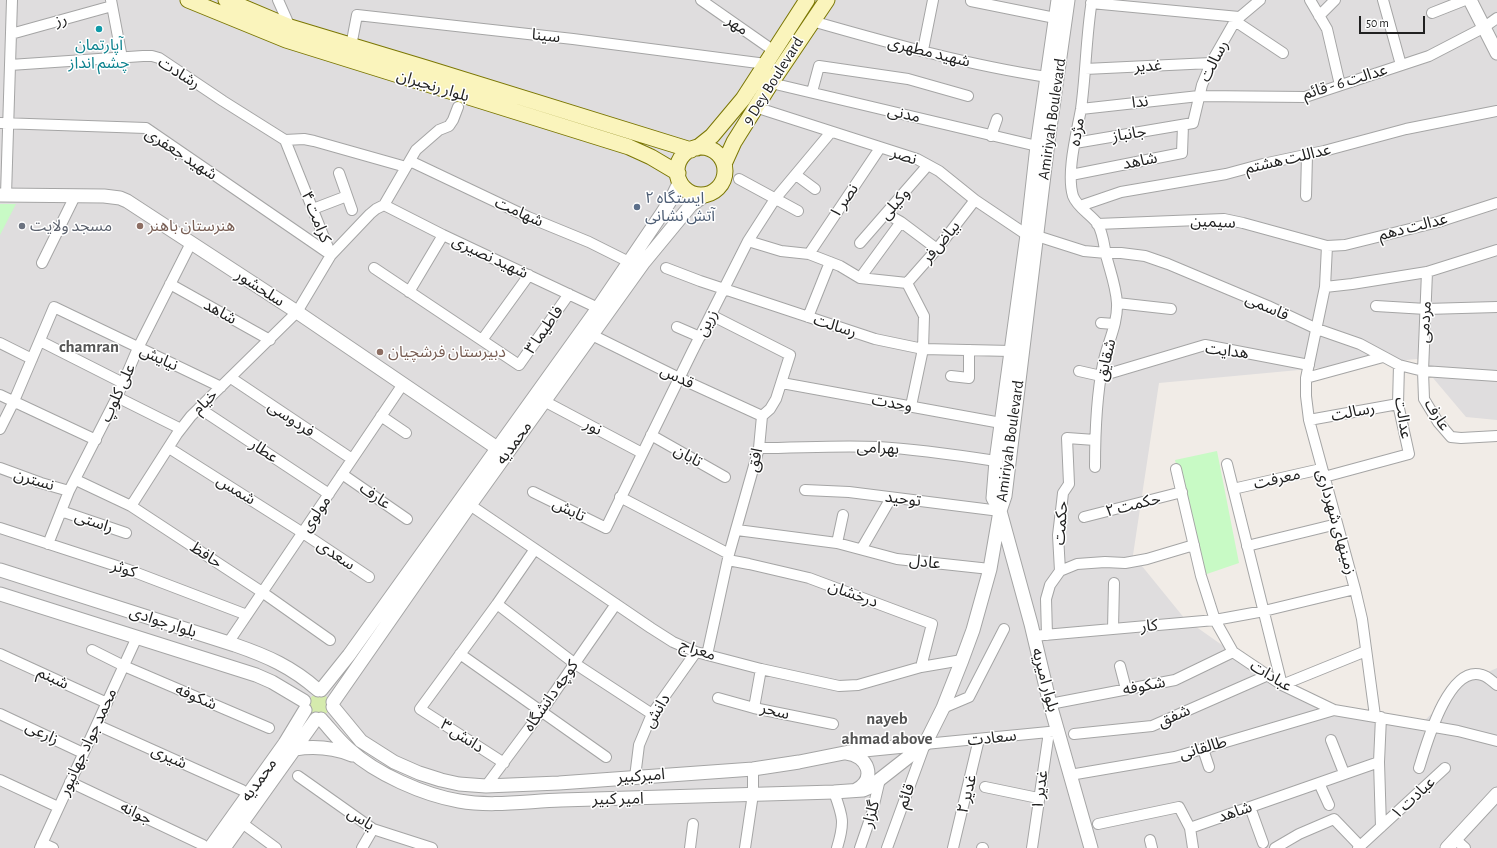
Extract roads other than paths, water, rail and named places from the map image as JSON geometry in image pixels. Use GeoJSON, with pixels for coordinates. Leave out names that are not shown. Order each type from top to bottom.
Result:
{"type":"FeatureCollection","features":[{"type":"Feature","properties":{"kind":"main road","name":"بلوار رنجبران"},"geometry":{"type":"LineString","coordinates":[[188,0],[629,147],[651,157],[679,177]]}},
{"type":"Feature","properties":{"kind":"main road","name":"بلوار رنجبران"},"geometry":{"type":"LineString","coordinates":[[226,0],[288,34],[351,46],[694,149]]}},
{"type":"Feature","properties":{"kind":"main road"},"geometry":{"type":"LineString","coordinates":[[694,149],[704,148],[716,153],[724,164],[724,179],[720,186],[707,194],[699,195],[691,193],[684,188],[679,177],[678,166],[681,160],[685,154],[712,136],[743,99],[807,0]]}},
{"type":"Feature","properties":{"kind":"main road","name":"9 Dey Boulevard"},"geometry":{"type":"LineString","coordinates":[[724,164],[734,142],[771,83],[827,0]]}},
{"type":"Feature","properties":{"kind":"street"},"geometry":{"type":"LineString","coordinates":[[3,195],[4,123],[10,65],[12,0]]}},
{"type":"Feature","properties":{"kind":"street"},"geometry":{"type":"LineString","coordinates":[[278,0],[288,34]]}},
{"type":"Feature","properties":{"kind":"street","name":"مهر"},"geometry":{"type":"LineString","coordinates":[[701,0],[774,51]]}},
{"type":"Feature","properties":{"kind":"street"},"geometry":{"type":"LineString","coordinates":[[923,50],[933,0]]}},
{"type":"Feature","properties":{"kind":"street","name":"Amiriyah Boulevard"},"geometry":{"type":"LineString","coordinates":[[1000,511],[1005,496],[1032,235],[1037,146],[1058,0]]}},
{"type":"Feature","properties":{"kind":"street","name":"Amiriyah Boulevard"},"geometry":{"type":"LineString","coordinates":[[1000,511],[993,498],[1001,423],[1011,351],[1048,142],[1068,0]]}},
{"type":"Feature","properties":{"kind":"street","name":"رسالت"},"geometry":{"type":"LineString","coordinates":[[1183,125],[1193,123],[1202,84],[1211,63],[1237,19],[1260,0]]}},
{"type":"Feature","properties":{"kind":"street"},"geometry":{"type":"LineString","coordinates":[[1310,0],[1327,29],[1340,85]]}},
{"type":"Feature","properties":{"kind":"street"},"geometry":{"type":"LineString","coordinates":[[1319,16],[1335,0]]}},
{"type":"Feature","properties":{"kind":"street"},"geometry":{"type":"LineString","coordinates":[[1383,0],[1401,65]]}},
{"type":"Feature","properties":{"kind":"street"},"geometry":{"type":"LineString","coordinates":[[1432,13],[1465,0]]}},
{"type":"Feature","properties":{"kind":"street"},"geometry":{"type":"LineString","coordinates":[[1470,0],[1497,53]]}},
{"type":"Feature","properties":{"kind":"street"},"geometry":{"type":"LineString","coordinates":[[971,1],[1055,18]]}},
{"type":"Feature","properties":{"kind":"street"},"geometry":{"type":"LineString","coordinates":[[1092,1],[1237,19],[1283,53]]}},
{"type":"Feature","properties":{"kind":"street","name":"مژده"},"geometry":{"type":"LineString","coordinates":[[1092,1],[1081,109],[1071,175],[1073,195],[1080,206],[1097,224],[1104,242],[1106,253]]}},
{"type":"Feature","properties":{"kind":"street"},"geometry":{"type":"LineString","coordinates":[[111,3],[122,58]]}},
{"type":"Feature","properties":{"kind":"street","name":"رز"},"geometry":{"type":"LineString","coordinates":[[11,34],[111,3]]}},
{"type":"Feature","properties":{"kind":"street","name":"سینا"},"geometry":{"type":"LineString","coordinates":[[351,46],[357,15],[573,39],[766,64]]}},
{"type":"Feature","properties":{"kind":"street","name":"عدالت 6 - قائم"},"geometry":{"type":"LineString","coordinates":[[1199,96],[1305,97],[1429,56],[1483,28],[1497,18]]}},
{"type":"Feature","properties":{"kind":"street","name":"شهید مطهری"},"geometry":{"type":"LineString","coordinates":[[812,21],[1000,70],[1047,77]]}},
{"type":"Feature","properties":{"kind":"street"},"geometry":{"type":"LineString","coordinates":[[0,44],[10,45]]}},
{"type":"Feature","properties":{"kind":"street","name":"رشادت"},"geometry":{"type":"LineString","coordinates":[[10,65],[152,56],[159,58],[223,101],[286,140]]}},
{"type":"Feature","properties":{"kind":"street","name":"غدیر"},"geometry":{"type":"LineString","coordinates":[[1085,69],[1211,63]]}},
{"type":"Feature","properties":{"kind":"street"},"geometry":{"type":"LineString","coordinates":[[812,92],[819,66],[908,79],[968,96]]}},
{"type":"Feature","properties":{"kind":"street","name":"مدنی"},"geometry":{"type":"LineString","coordinates":[[771,83],[1037,146]]}},
{"type":"Feature","properties":{"kind":"street","name":"ندا"},"geometry":{"type":"LineString","coordinates":[[1081,109],[1199,96]]}},
{"type":"Feature","properties":{"kind":"street"},"geometry":{"type":"LineString","coordinates":[[332,255],[370,214],[384,205],[416,150],[422,143],[439,130],[451,124],[458,107]]}},
{"type":"Feature","properties":{"kind":"street","name":"نصر"},"geometry":{"type":"LineString","coordinates":[[756,107],[917,159],[928,164],[975,200],[1032,235]]}},
{"type":"Feature","properties":{"kind":"street","name":"عداللت هشتم"},"geometry":{"type":"LineString","coordinates":[[1080,206],[1121,192],[1226,174],[1263,164],[1307,155],[1406,129],[1497,111]]}},
{"type":"Feature","properties":{"kind":"street"},"geometry":{"type":"LineString","coordinates":[[992,136],[996,119]]}},
{"type":"Feature","properties":{"kind":"street","name":"شهید جعفری"},"geometry":{"type":"LineString","coordinates":[[4,123],[146,128],[332,255]]}},
{"type":"Feature","properties":{"kind":"street","name":"جانباز"},"geometry":{"type":"LineString","coordinates":[[1075,144],[1183,125]]}},
{"type":"Feature","properties":{"kind":"street","name":"شاهد"},"geometry":{"type":"LineString","coordinates":[[1071,175],[1182,153],[1183,125]]}},
{"type":"Feature","properties":{"kind":"street","name":"زرین"},"geometry":{"type":"LineString","coordinates":[[606,528],[679,378],[748,242],[775,199],[831,132]]}},
{"type":"Feature","properties":{"kind":"street","name":"شهامت"},"geometry":{"type":"LineString","coordinates":[[286,140],[304,139],[408,164],[589,242],[629,262]]}},
{"type":"Feature","properties":{"kind":"street","name":"کرامت ۴"},"geometry":{"type":"LineString","coordinates":[[286,140],[332,255],[297,312]]}},
{"type":"Feature","properties":{"kind":"street","name":"نصر ۱"},"geometry":{"type":"LineString","coordinates":[[809,254],[880,148]]}},
{"type":"Feature","properties":{"kind":"street"},"geometry":{"type":"LineString","coordinates":[[1306,196],[1307,155]]}},
{"type":"Feature","properties":{"kind":"street","name":"وکیلی"},"geometry":{"type":"LineString","coordinates":[[860,243],[887,214],[928,164]]}},
{"type":"Feature","properties":{"kind":"street"},"geometry":{"type":"LineString","coordinates":[[340,173],[352,210]]}},
{"type":"Feature","properties":{"kind":"street"},"geometry":{"type":"LineString","coordinates":[[796,175],[815,189]]}},
{"type":"Feature","properties":{"kind":"street","name":"محمدیه"},"geometry":{"type":"LineString","coordinates":[[319,690],[349,655],[598,308],[672,198],[679,177]]}},
{"type":"Feature","properties":{"kind":"street"},"geometry":{"type":"LineString","coordinates":[[739,179],[798,211]]}},
{"type":"Feature","properties":{"kind":"street","name":"محمدیه"},"geometry":{"type":"LineString","coordinates":[[333,704],[470,505],[644,262],[691,205],[707,194]]}},
{"type":"Feature","properties":{"kind":"street","name":"سلحشور"},"geometry":{"type":"LineString","coordinates":[[3,195],[104,196],[127,200],[190,243],[297,312],[497,448]]}},
{"type":"Feature","properties":{"kind":"street"},"geometry":{"type":"LineString","coordinates":[[42,263],[75,196]]}},
{"type":"Feature","properties":{"kind":"street"},"geometry":{"type":"LineString","coordinates":[[313,209],[348,196]]}},
{"type":"Feature","properties":{"kind":"street","name":"بیاض‌فر"},"geometry":{"type":"LineString","coordinates":[[907,283],[937,249],[975,200]]}},
{"type":"Feature","properties":{"kind":"street","name":"عدالت دهم"},"geometry":{"type":"LineString","coordinates":[[1327,246],[1345,245],[1438,222],[1497,203]]}},
{"type":"Feature","properties":{"kind":"street","name":"شهید نصیری"},"geometry":{"type":"LineString","coordinates":[[384,205],[443,236],[598,308]]}},
{"type":"Feature","properties":{"kind":"street"},"geometry":{"type":"LineString","coordinates":[[887,214],[901,222],[937,249]]}},
{"type":"Feature","properties":{"kind":"street","name":"سیمین"},"geometry":{"type":"LineString","coordinates":[[1097,224],[1224,220],[1243,223],[1327,246]]}},
{"type":"Feature","properties":{"kind":"street"},"geometry":{"type":"LineString","coordinates":[[860,278],[901,222]]}},
{"type":"Feature","properties":{"kind":"street","name":"قاسمی"},"geometry":{"type":"LineString","coordinates":[[1032,235],[1084,251],[1145,256],[1168,264],[1268,306],[1317,329],[1360,344],[1399,365],[1423,370],[1497,376]]}},
{"type":"Feature","properties":{"kind":"street"},"geometry":{"type":"LineString","coordinates":[[409,292],[443,236]]}},
{"type":"Feature","properties":{"kind":"street"},"geometry":{"type":"LineString","coordinates":[[748,242],[781,251],[809,254],[830,262],[860,278],[907,283],[924,316],[923,349],[911,406]]}},
{"type":"Feature","properties":{"kind":"street","name":"علی کلوپ"},"geometry":{"type":"LineString","coordinates":[[48,544],[69,491],[76,480],[117,397],[138,348],[190,243]]}},
{"type":"Feature","properties":{"kind":"street","name":"زمینهای شهرداری"},"geometry":{"type":"LineString","coordinates":[[1327,246],[1324,287],[1317,329],[1306,378],[1308,420],[1355,589],[1362,619],[1366,651],[1378,717]]}},
{"type":"Feature","properties":{"kind":"street"},"geometry":{"type":"LineString","coordinates":[[1324,287],[1427,272],[1497,250]]}},
{"type":"Feature","properties":{"kind":"street","name":"شقایق"},"geometry":{"type":"LineString","coordinates":[[1095,467],[1095,440],[1101,376],[1106,348],[1114,324],[1117,303],[1113,278],[1106,253]]}},
{"type":"Feature","properties":{"kind":"street"},"geometry":{"type":"LineString","coordinates":[[808,318],[830,262]]}},
{"type":"Feature","properties":{"kind":"street"},"geometry":{"type":"LineString","coordinates":[[374,268],[482,340],[529,275]]}},
{"type":"Feature","properties":{"kind":"street","name":"رسالت"},"geometry":{"type":"LineString","coordinates":[[666,268],[808,318],[875,339],[923,349],[1011,351]]}},
{"type":"Feature","properties":{"kind":"street","name":"مردمی"},"geometry":{"type":"LineString","coordinates":[[1423,370],[1427,272]]}},
{"type":"Feature","properties":{"kind":"street","name":"شاهد"},"geometry":{"type":"LineString","coordinates":[[170,284],[270,340]]}},
{"type":"Feature","properties":{"kind":"street","name":"۳ فاطیما"},"geometry":{"type":"LineString","coordinates":[[482,340],[519,365],[569,294]]}},
{"type":"Feature","properties":{"kind":"street"},"geometry":{"type":"LineString","coordinates":[[1117,303],[1171,309]]}},
{"type":"Feature","properties":{"kind":"street","name":"نیایش"},"geometry":{"type":"LineString","coordinates":[[40,341],[54,306],[221,387]]}},
{"type":"Feature","properties":{"kind":"street"},"geometry":{"type":"LineString","coordinates":[[1376,306],[1426,309],[1497,307]]}},
{"type":"Feature","properties":{"kind":"street","name":"خیام"},"geometry":{"type":"LineString","coordinates":[[131,506],[181,429],[199,408],[297,312]]}},
{"type":"Feature","properties":{"kind":"street"},"geometry":{"type":"LineString","coordinates":[[711,315],[790,355],[776,399],[770,409],[762,416]]}},
{"type":"Feature","properties":{"kind":"street"},"geometry":{"type":"LineString","coordinates":[[1101,323],[1114,324]]}},
{"type":"Feature","properties":{"kind":"street"},"geometry":{"type":"LineString","coordinates":[[677,327],[700,337]]}},
{"type":"Feature","properties":{"kind":"street","name":"قدس"},"geometry":{"type":"LineString","coordinates":[[592,335],[679,378],[762,416]]}},
{"type":"Feature","properties":{"kind":"street"},"geometry":{"type":"LineString","coordinates":[[0,429],[40,341],[123,383]]}},
{"type":"Feature","properties":{"kind":"street"},"geometry":{"type":"LineString","coordinates":[[0,343],[32,359]]}},
{"type":"Feature","properties":{"kind":"street","name":"هدایت"},"geometry":{"type":"LineString","coordinates":[[1101,376],[1205,346],[1309,365]]}},
{"type":"Feature","properties":{"kind":"street"},"geometry":{"type":"LineString","coordinates":[[951,376],[969,378],[969,350]]}},
{"type":"Feature","properties":{"kind":"street"},"geometry":{"type":"LineString","coordinates":[[1306,378],[1383,357]]}},
{"type":"Feature","properties":{"kind":"street","name":"عدالت"},"geometry":{"type":"LineString","coordinates":[[1323,473],[1409,454],[1398,404],[1399,365]]}},
{"type":"Feature","properties":{"kind":"street","name":"عارف"},"geometry":{"type":"LineString","coordinates":[[1423,370],[1424,399],[1438,422],[1451,437],[1461,438],[1497,436]]}},
{"type":"Feature","properties":{"kind":"street"},"geometry":{"type":"LineString","coordinates":[[1079,371],[1101,376]]}},
{"type":"Feature","properties":{"kind":"street","name":"فردوسی"},"geometry":{"type":"LineString","coordinates":[[231,378],[352,459]]}},
{"type":"Feature","properties":{"kind":"street","name":"وحدت"},"geometry":{"type":"LineString","coordinates":[[782,383],[1001,423]]}},
{"type":"Feature","properties":{"kind":"street","name":"مولوی"},"geometry":{"type":"LineString","coordinates":[[228,643],[404,384]]}},
{"type":"Feature","properties":{"kind":"street"},"geometry":{"type":"LineString","coordinates":[[0,395],[96,440]]}},
{"type":"Feature","properties":{"kind":"street"},"geometry":{"type":"LineString","coordinates":[[117,397],[181,429]]}},
{"type":"Feature","properties":{"kind":"street","name":"نور"},"geometry":{"type":"LineString","coordinates":[[544,401],[642,453]]}},
{"type":"Feature","properties":{"kind":"street","name":"رسالت"},"geometry":{"type":"LineString","coordinates":[[1308,420],[1398,404]]}},
{"type":"Feature","properties":{"kind":"street","name":"عطار"},"geometry":{"type":"LineString","coordinates":[[199,408],[329,494]]}},
{"type":"Feature","properties":{"kind":"street"},"geometry":{"type":"LineString","coordinates":[[381,416],[406,433]]}},
{"type":"Feature","properties":{"kind":"street","name":"افق"},"geometry":{"type":"LineString","coordinates":[[707,655],[729,557],[759,448],[762,416]]}},
{"type":"Feature","properties":{"kind":"street","name":"تابان"},"geometry":{"type":"LineString","coordinates":[[651,435],[726,477]]}},
{"type":"Feature","properties":{"kind":"street","name":"حکمت"},"geometry":{"type":"LineString","coordinates":[[1060,571],[1058,535],[1063,493],[1069,484],[1067,438],[1095,440]]}},
{"type":"Feature","properties":{"kind":"street","name":"بهرامی"},"geometry":{"type":"LineString","coordinates":[[759,448],[837,446],[878,447],[932,451],[996,461]]}},
{"type":"Feature","properties":{"kind":"street","name":"شمس"},"geometry":{"type":"LineString","coordinates":[[169,448],[303,532]]}},
{"type":"Feature","properties":{"kind":"street"},"geometry":{"type":"LineString","coordinates":[[1227,464],[1282,685],[1366,651]]}},
{"type":"Feature","properties":{"kind":"street","name":"نسترن"},"geometry":{"type":"LineString","coordinates":[[0,468],[41,483],[69,491]]}},
{"type":"Feature","properties":{"kind":"street","name":"عبادات"},"geometry":{"type":"LineString","coordinates":[[1176,469],[1201,576],[1215,620],[1233,652],[1266,676],[1334,710],[1458,731],[1497,741]]}},
{"type":"Feature","properties":{"kind":"street","name":"معرفت"},"geometry":{"type":"LineString","coordinates":[[1233,489],[1323,473]]}},
{"type":"Feature","properties":{"kind":"street","name":"عارف"},"geometry":{"type":"LineString","coordinates":[[342,474],[407,519]]}},
{"type":"Feature","properties":{"kind":"street","name":"حافظ"},"geometry":{"type":"LineString","coordinates":[[76,480],[131,506],[262,592],[330,640]]}},
{"type":"Feature","properties":{"kind":"street","name":"توحید"},"geometry":{"type":"LineString","coordinates":[[805,490],[849,492],[1000,511]]}},
{"type":"Feature","properties":{"kind":"street","name":"تابش"},"geometry":{"type":"LineString","coordinates":[[533,492],[606,528]]}},
{"type":"Feature","properties":{"kind":"street","name":"حکمت ۲"},"geometry":{"type":"LineString","coordinates":[[1084,517],[1182,492]]}},
{"type":"Feature","properties":{"kind":"street","name":"درخشان"},"geometry":{"type":"LineString","coordinates":[[620,497],[729,557],[749,564],[809,578],[932,624],[921,667]]}},
{"type":"Feature","properties":{"kind":"street"},"geometry":{"type":"LineString","coordinates":[[862,548],[892,498]]}},
{"type":"Feature","properties":{"kind":"street","name":"معراج"},"geometry":{"type":"LineString","coordinates":[[470,505],[668,638],[696,652],[762,669],[839,686],[858,685],[921,667],[962,660]]}},
{"type":"Feature","properties":{"kind":"street","name":"راستی"},"geometry":{"type":"LineString","coordinates":[[61,511],[126,533]]}},
{"type":"Feature","properties":{"kind":"street"},"geometry":{"type":"LineString","coordinates":[[925,744],[943,708],[978,615],[990,569],[1000,511]]}},
{"type":"Feature","properties":{"kind":"street","name":"بلوار امیریه"},"geometry":{"type":"LineString","coordinates":[[1000,511],[1034,636],[1050,704],[1054,732],[1070,775],[1091,848]]}},
{"type":"Feature","properties":{"kind":"street"},"geometry":{"type":"LineString","coordinates":[[837,543],[843,514]]}},
{"type":"Feature","properties":{"kind":"street"},"geometry":{"type":"LineString","coordinates":[[1247,546],[1337,524]]}},
{"type":"Feature","properties":{"kind":"street","name":"کوثر"},"geometry":{"type":"LineString","coordinates":[[0,528],[129,570],[247,615]]}},
{"type":"Feature","properties":{"kind":"street","name":"عادل"},"geometry":{"type":"LineString","coordinates":[[737,530],[837,543],[862,548],[897,559],[990,569]]}},
{"type":"Feature","properties":{"kind":"street","name":"سعدی"},"geometry":{"type":"LineString","coordinates":[[303,532],[369,577]]}},
{"type":"Feature","properties":{"kind":"street"},"geometry":{"type":"LineString","coordinates":[[1047,635],[1046,599],[1050,585],[1060,571],[1077,564],[1105,562],[1125,563],[1147,559],[1194,545]]}},
{"type":"Feature","properties":{"kind":"street"},"geometry":{"type":"LineString","coordinates":[[535,549],[460,654],[606,757]]}},
{"type":"Feature","properties":{"kind":"street","name":"بلوار جوادی"},"geometry":{"type":"LineString","coordinates":[[0,570],[261,654],[282,664],[319,690]]}},
{"type":"Feature","properties":{"kind":"street"},"geometry":{"type":"LineString","coordinates":[[1113,629],[1114,583]]}},
{"type":"Feature","properties":{"kind":"street","name":"کار"},"geometry":{"type":"LineString","coordinates":[[1034,636],[1215,620],[1264,611],[1355,589]]}},
{"type":"Feature","properties":{"kind":"street","name":"بلوار جوادی"},"geometry":{"type":"LineString","coordinates":[[0,594],[256,675],[272,682],[305,706]]}},
{"type":"Feature","properties":{"kind":"street"},"geometry":{"type":"LineString","coordinates":[[497,604],[574,663],[652,714]]}},
{"type":"Feature","properties":{"kind":"street","name":"کوچه دانشگاه"},"geometry":{"type":"LineString","coordinates":[[486,786],[541,712],[616,604]]}},
{"type":"Feature","properties":{"kind":"street"},"geometry":{"type":"LineString","coordinates":[[943,708],[969,697],[1004,629]]}},
{"type":"Feature","properties":{"kind":"street","name":"محمد جواد جهانپور"},"geometry":{"type":"LineString","coordinates":[[41,846],[137,637]]}},
{"type":"Feature","properties":{"kind":"street","name":"شکوفه"},"geometry":{"type":"LineString","coordinates":[[92,650],[124,666],[269,728]]}},
{"type":"Feature","properties":{"kind":"street","name":"دانش"},"geometry":{"type":"LineString","coordinates":[[635,777],[639,745],[652,714],[696,652]]}},
{"type":"Feature","properties":{"kind":"street","name":"شکوفه"},"geometry":{"type":"LineString","coordinates":[[1050,704],[1174,680],[1233,652]]}},
{"type":"Feature","properties":{"kind":"street","name":"شبنم"},"geometry":{"type":"LineString","coordinates":[[0,654],[107,703]]}},
{"type":"Feature","properties":{"kind":"street","name":"دانش ۳"},"geometry":{"type":"LineString","coordinates":[[460,654],[420,709],[504,763]]}},
{"type":"Feature","properties":{"kind":"street"},"geometry":{"type":"LineString","coordinates":[[1120,666],[1126,689]]}},
{"type":"Feature","properties":{"kind":"street","name":"سحر"},"geometry":{"type":"LineString","coordinates":[[762,669],[754,708],[833,724]]}},
{"type":"Feature","properties":{"kind":"street"},"geometry":{"type":"LineString","coordinates":[[1419,768],[1437,715],[1452,688],[1463,678],[1473,674],[1482,675],[1497,685]]}},
{"type":"Feature","properties":{"kind":"street","name":"شفق"},"geometry":{"type":"LineString","coordinates":[[1074,734],[1152,726],[1266,676]]}},
{"type":"Feature","properties":{"kind":"street"},"geometry":{"type":"LineString","coordinates":[[319,690],[329,694],[333,704],[328,716],[319,719],[308,714],[305,706],[311,692],[319,690]]}},
{"type":"Feature","properties":{"kind":"street"},"geometry":{"type":"LineString","coordinates":[[718,698],[754,708]]}},
{"type":"Feature","properties":{"kind":"street","name":"امیرکبیر"},"geometry":{"type":"LineString","coordinates":[[333,704],[361,741],[394,762],[429,776],[459,784],[486,786],[559,783],[753,769],[799,762],[841,753],[925,744]]}},
{"type":"Feature","properties":{"kind":"street","name":"محمدیه"},"geometry":{"type":"LineString","coordinates":[[206,846],[285,743],[305,706]]}},
{"type":"Feature","properties":{"kind":"street","name":"طالقانی"},"geometry":{"type":"LineString","coordinates":[[1070,775],[1175,757],[1334,710]]}},
{"type":"Feature","properties":{"kind":"street","name":"زارعی"},"geometry":{"type":"LineString","coordinates":[[0,714],[83,753]]}},
{"type":"Feature","properties":{"kind":"street"},"geometry":{"type":"LineString","coordinates":[[1378,717],[1381,827]]}},
{"type":"Feature","properties":{"kind":"street","name":"محمدیه"},"geometry":{"type":"LineString","coordinates":[[224,848],[295,749],[319,719]]}},
{"type":"Feature","properties":{"kind":"street","name":"امیر کبیر"},"geometry":{"type":"LineString","coordinates":[[319,719],[357,757],[399,781],[458,801],[484,804],[559,800],[863,790],[870,787],[925,744]]}},
{"type":"Feature","properties":{"kind":"street","name":"شیری"},"geometry":{"type":"LineString","coordinates":[[97,724],[242,790]]}},
{"type":"Feature","properties":{"kind":"street","name":"سعادت"},"geometry":{"type":"LineString","coordinates":[[925,744],[1054,732]]}},
{"type":"Feature","properties":{"kind":"street","name":"غدیر ۱"},"geometry":{"type":"LineString","coordinates":[[1032,848],[1038,798],[1054,732]]}},
{"type":"Feature","properties":{"kind":"street","name":"غدیر ۲"},"geometry":{"type":"LineString","coordinates":[[953,848],[980,739]]}},
{"type":"Feature","properties":{"kind":"street"},"geometry":{"type":"LineString","coordinates":[[1330,740],[1344,773]]}},
{"type":"Feature","properties":{"kind":"street","name":"قائم"},"geometry":{"type":"LineString","coordinates":[[887,848],[925,744]]}},
{"type":"Feature","properties":{"kind":"street"},"geometry":{"type":"LineString","coordinates":[[295,749],[308,747],[332,748],[357,757]]}},
{"type":"Feature","properties":{"kind":"street"},"geometry":{"type":"LineString","coordinates":[[1202,749],[1209,767]]}},
{"type":"Feature","properties":{"kind":"street"},"geometry":{"type":"LineString","coordinates":[[841,753],[856,755],[863,760],[867,766],[868,774],[866,781],[861,787],[854,790]]}},
{"type":"Feature","properties":{"kind":"street","name":"شاهد"},"geometry":{"type":"LineString","coordinates":[[1190,828],[1379,762]]}},
{"type":"Feature","properties":{"kind":"street","name":"عبادت ۱"},"geometry":{"type":"LineString","coordinates":[[1359,847],[1445,768]]}},
{"type":"Feature","properties":{"kind":"street"},"geometry":{"type":"LineString","coordinates":[[745,848],[753,794],[753,769]]}},
{"type":"Feature","properties":{"kind":"street","name":"یاس"},"geometry":{"type":"LineString","coordinates":[[298,776],[373,829],[432,848]]}},
{"type":"Feature","properties":{"kind":"street"},"geometry":{"type":"LineString","coordinates":[[635,777],[637,798]]}},
{"type":"Feature","properties":{"kind":"street","name":"گلزار"},"geometry":{"type":"LineString","coordinates":[[860,848],[872,813],[880,779]]}},
{"type":"Feature","properties":{"kind":"street"},"geometry":{"type":"LineString","coordinates":[[0,780],[58,807]]}},
{"type":"Feature","properties":{"kind":"street","name":"جوانه"},"geometry":{"type":"LineString","coordinates":[[70,782],[206,846]]}},
{"type":"Feature","properties":{"kind":"street"},"geometry":{"type":"LineString","coordinates":[[1319,783],[1328,805]]}},
{"type":"Feature","properties":{"kind":"street"},"geometry":{"type":"LineString","coordinates":[[986,787],[1038,798]]}},
{"type":"Feature","properties":{"kind":"street","name":"گلزار"},"geometry":{"type":"LineString","coordinates":[[834,792],[843,820],[842,831],[837,848]]}},
{"type":"Feature","properties":{"kind":"street"},"geometry":{"type":"LineString","coordinates":[[1456,845],[1497,794]]}},
{"type":"Feature","properties":{"kind":"street"},"geometry":{"type":"LineString","coordinates":[[1098,824],[1178,807],[1190,828],[1193,848]]}},
{"type":"Feature","properties":{"kind":"street"},"geometry":{"type":"LineString","coordinates":[[1250,807],[1264,843]]}},
{"type":"Feature","properties":{"kind":"street"},"geometry":{"type":"LineString","coordinates":[[1275,848],[1299,834],[1334,819],[1359,847]]}},
{"type":"Feature","properties":{"kind":"street"},"geometry":{"type":"LineString","coordinates":[[242,823],[276,848]]}},
{"type":"Feature","properties":{"kind":"street"},"geometry":{"type":"LineString","coordinates":[[690,848],[693,824]]}},
{"type":"Feature","properties":{"kind":"street"},"geometry":{"type":"LineString","coordinates":[[362,848],[373,829]]}},
{"type":"Feature","properties":{"kind":"street"},"geometry":{"type":"LineString","coordinates":[[41,846],[53,848]]}},
{"type":"Feature","properties":{"kind":"place","name":"آپارتمان چشم انداز"},"geometry":{"type":"Point","coordinates":[99,29]}},
{"type":"Feature","properties":{"kind":"place","name":"ایستگاه ۲ آتش نشانی"},"geometry":{"type":"Point","coordinates":[637,207]}},
{"type":"Feature","properties":{"kind":"place","name":"مسجد ولایت"},"geometry":{"type":"Point","coordinates":[22,226]}},
{"type":"Feature","properties":{"kind":"place","name":"هنرستان باهنر"},"geometry":{"type":"Point","coordinates":[140,226]}},
{"type":"Feature","properties":{"kind":"place","name":"دبیرستان فرشچیان"},"geometry":{"type":"Point","coordinates":[380,352]}},
{"type":"Feature","properties":{"kind":"district","name":"chamran"},"geometry":{"type":"Point","coordinates":[89,347]}},
{"type":"Feature","properties":{"kind":"district","name":"nayeb ahmad above"},"geometry":{"type":"Point","coordinates":[887,729]}}]}
